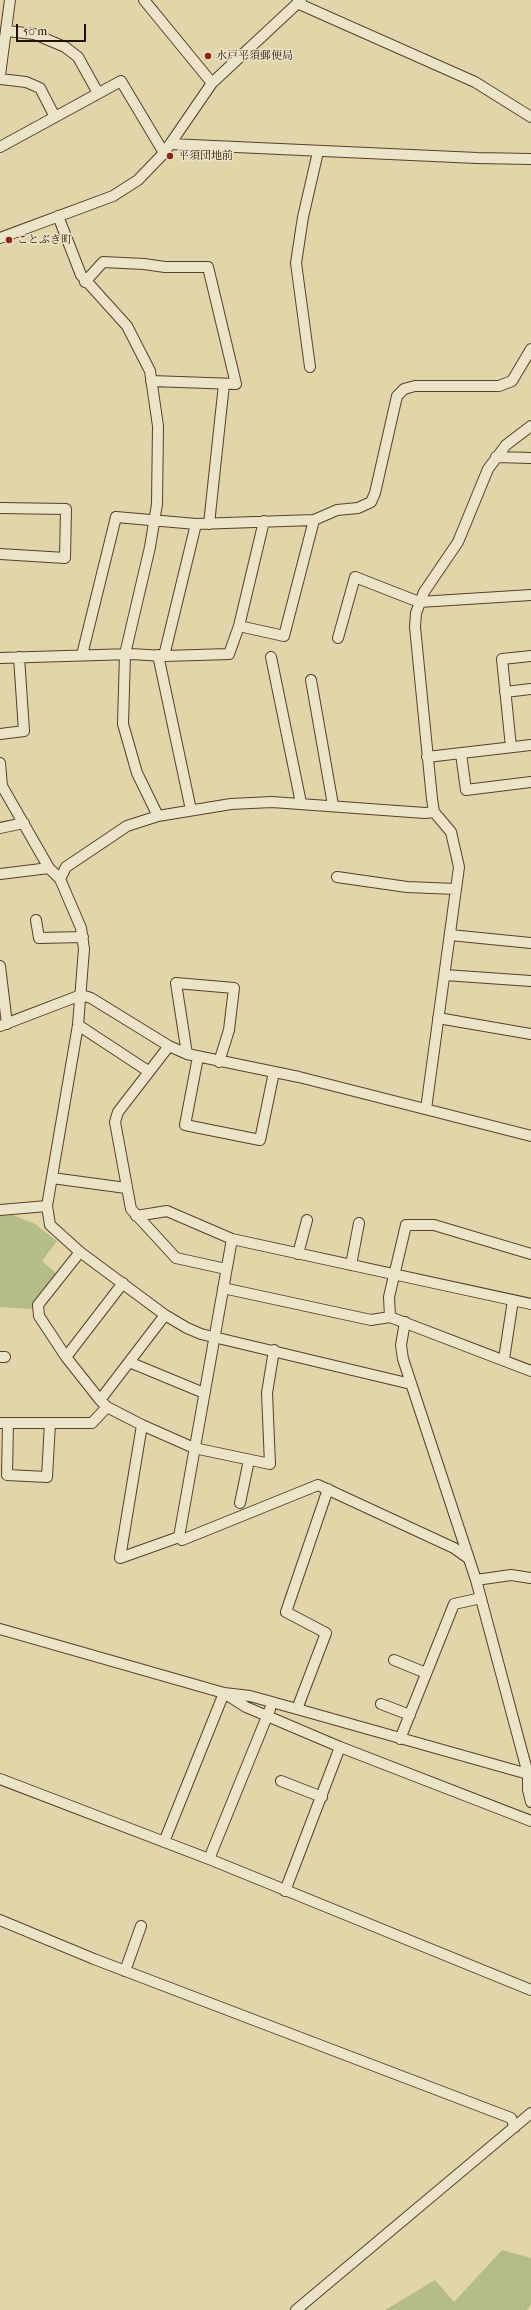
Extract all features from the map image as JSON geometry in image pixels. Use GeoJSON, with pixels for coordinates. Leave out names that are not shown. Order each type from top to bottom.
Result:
{"type":"FeatureCollection","features":[{"type":"Feature","properties":{"kind":"street"},"geometry":{"type":"LineString","coordinates":[[0,75],[10,0]]}},
{"type":"Feature","properties":{"kind":"street"},"geometry":{"type":"LineString","coordinates":[[144,0],[212,84]]}},
{"type":"Feature","properties":{"kind":"street"},"geometry":{"type":"LineString","coordinates":[[0,238],[113,196],[127,188],[148,172],[167,149],[212,84],[299,2],[475,82],[531,117]]}},
{"type":"Feature","properties":{"kind":"street"},"geometry":{"type":"LineString","coordinates":[[7,31],[34,34],[65,47],[78,57],[98,93]]}},
{"type":"Feature","properties":{"kind":"street"},"geometry":{"type":"LineString","coordinates":[[0,79],[26,82],[40,88],[55,117]]}},
{"type":"Feature","properties":{"kind":"street"},"geometry":{"type":"LineString","coordinates":[[0,147],[121,81],[167,149]]}},
{"type":"Feature","properties":{"kind":"street"},"geometry":{"type":"LineString","coordinates":[[167,149],[531,159]]}},
{"type":"Feature","properties":{"kind":"street"},"geometry":{"type":"LineString","coordinates":[[310,367],[296,263],[303,218],[318,152]]}},
{"type":"Feature","properties":{"kind":"street"},"geometry":{"type":"LineString","coordinates":[[58,216],[85,282],[126,326],[146,362],[151,381],[158,426],[156,521],[125,654],[123,724],[137,773],[158,816]]}},
{"type":"Feature","properties":{"kind":"street"},"geometry":{"type":"LineString","coordinates":[[85,282],[103,262],[144,264],[165,267],[208,267],[236,384],[151,381]]}},
{"type":"Feature","properties":{"kind":"street"},"geometry":{"type":"LineString","coordinates":[[82,655],[116,517],[209,524],[314,520],[337,510],[358,508],[371,502],[375,493],[397,396],[404,389],[415,386],[499,386],[512,381],[531,349]]}},
{"type":"Feature","properties":{"kind":"street"},"geometry":{"type":"LineString","coordinates":[[209,524],[224,384]]}},
{"type":"Feature","properties":{"kind":"street"},"geometry":{"type":"LineString","coordinates":[[426,1109],[460,867],[455,842],[451,832],[434,812],[427,757],[415,628],[419,602],[424,592],[458,542],[488,469],[506,445],[531,426]]}},
{"type":"Feature","properties":{"kind":"street"},"geometry":{"type":"LineString","coordinates":[[496,457],[531,458]]}},
{"type":"Feature","properties":{"kind":"street"},"geometry":{"type":"LineString","coordinates":[[0,508],[66,510],[65,558],[0,554]]}},
{"type":"Feature","properties":{"kind":"street"},"geometry":{"type":"LineString","coordinates":[[239,626],[284,636],[314,520]]}},
{"type":"Feature","properties":{"kind":"street"},"geometry":{"type":"LineString","coordinates":[[0,658],[125,654],[229,654],[239,626],[264,521]]}},
{"type":"Feature","properties":{"kind":"street"},"geometry":{"type":"LineString","coordinates":[[191,810],[161,655],[196,524]]}},
{"type":"Feature","properties":{"kind":"street"},"geometry":{"type":"LineString","coordinates":[[338,638],[355,577],[419,602],[531,595]]}},
{"type":"Feature","properties":{"kind":"street"},"geometry":{"type":"LineString","coordinates":[[511,747],[502,659],[531,656]]}},
{"type":"Feature","properties":{"kind":"street"},"geometry":{"type":"LineString","coordinates":[[0,734],[24,730],[19,657]]}},
{"type":"Feature","properties":{"kind":"street"},"geometry":{"type":"LineString","coordinates":[[271,657],[301,803]]}},
{"type":"Feature","properties":{"kind":"street"},"geometry":{"type":"LineString","coordinates":[[311,680],[333,805]]}},
{"type":"Feature","properties":{"kind":"street"},"geometry":{"type":"LineString","coordinates":[[505,692],[531,689]]}},
{"type":"Feature","properties":{"kind":"street"},"geometry":{"type":"LineString","coordinates":[[427,757],[461,754],[531,744]]}},
{"type":"Feature","properties":{"kind":"street"},"geometry":{"type":"LineString","coordinates":[[461,754],[466,790],[531,782]]}},
{"type":"Feature","properties":{"kind":"street"},"geometry":{"type":"LineString","coordinates":[[0,763],[2,786],[50,868],[60,879],[81,928],[83,937],[81,995],[78,1025],[47,1206],[50,1225],[80,1252],[165,1316],[187,1328],[214,1337],[274,1350],[411,1384]]}},
{"type":"Feature","properties":{"kind":"street"},"geometry":{"type":"LineString","coordinates":[[60,879],[66,867],[127,826],[158,816],[191,810],[249,803],[301,803],[425,813],[434,812]]}},
{"type":"Feature","properties":{"kind":"street"},"geometry":{"type":"LineString","coordinates":[[0,828],[24,823]]}},
{"type":"Feature","properties":{"kind":"street"},"geometry":{"type":"LineString","coordinates":[[0,874],[50,868]]}},
{"type":"Feature","properties":{"kind":"street"},"geometry":{"type":"LineString","coordinates":[[336,877],[407,887],[456,889]]}},
{"type":"Feature","properties":{"kind":"street"},"geometry":{"type":"LineString","coordinates":[[36,920],[39,938],[83,937]]}},
{"type":"Feature","properties":{"kind":"street"},"geometry":{"type":"LineString","coordinates":[[450,935],[531,942]]}},
{"type":"Feature","properties":{"kind":"street"},"geometry":{"type":"LineString","coordinates":[[0,966],[3,1025],[81,995],[91,998],[169,1046],[187,1054],[219,1062],[274,1072],[531,1136]]}},
{"type":"Feature","properties":{"kind":"street"},"geometry":{"type":"LineString","coordinates":[[445,975],[531,981]]}},
{"type":"Feature","properties":{"kind":"street"},"geometry":{"type":"LineString","coordinates":[[187,1054],[176,983],[234,988],[229,1030],[219,1062]]}},
{"type":"Feature","properties":{"kind":"street"},"geometry":{"type":"LineString","coordinates":[[438,1018],[531,1034]]}},
{"type":"Feature","properties":{"kind":"street"},"geometry":{"type":"LineString","coordinates":[[78,1025],[148,1071]]}},
{"type":"Feature","properties":{"kind":"street"},"geometry":{"type":"LineString","coordinates":[[169,1046],[148,1071],[118,1112],[114,1122],[130,1209],[176,1258],[226,1269]]}},
{"type":"Feature","properties":{"kind":"street"},"geometry":{"type":"LineString","coordinates":[[198,1057],[185,1125],[260,1140],[274,1072]]}},
{"type":"Feature","properties":{"kind":"street"},"geometry":{"type":"LineString","coordinates":[[52,1178],[126,1188]]}},
{"type":"Feature","properties":{"kind":"street"},"geometry":{"type":"LineString","coordinates":[[0,1210],[47,1206]]}},
{"type":"Feature","properties":{"kind":"street"},"geometry":{"type":"LineString","coordinates":[[136,1216],[167,1210],[232,1239],[531,1304]]}},
{"type":"Feature","properties":{"kind":"street"},"geometry":{"type":"LineString","coordinates":[[298,1254],[307,1220]]}},
{"type":"Feature","properties":{"kind":"street"},"geometry":{"type":"LineString","coordinates":[[351,1265],[359,1223]]}},
{"type":"Feature","properties":{"kind":"street"},"geometry":{"type":"LineString","coordinates":[[390,1317],[389,1297],[406,1225],[434,1225],[531,1254]]}},
{"type":"Feature","properties":{"kind":"street"},"geometry":{"type":"LineString","coordinates":[[179,1538],[232,1239]]}},
{"type":"Feature","properties":{"kind":"street"},"geometry":{"type":"LineString","coordinates":[[80,1252],[38,1305],[39,1316],[66,1357],[104,1403],[142,1425],[194,1448],[270,1464],[266,1393],[274,1350]]}},
{"type":"Feature","properties":{"kind":"street"},"geometry":{"type":"LineString","coordinates":[[66,1357],[123,1283]]}},
{"type":"Feature","properties":{"kind":"street"},"geometry":{"type":"LineString","coordinates":[[223,1288],[371,1320],[390,1317],[504,1359],[531,1371]]}},
{"type":"Feature","properties":{"kind":"street"},"geometry":{"type":"LineString","coordinates":[[504,1359],[512,1300]]}},
{"type":"Feature","properties":{"kind":"street"},"geometry":{"type":"LineString","coordinates":[[50,1423],[47,1477],[7,1475],[4,1423],[50,1423],[92,1423],[129,1362],[165,1316]]}},
{"type":"Feature","properties":{"kind":"street"},"geometry":{"type":"LineString","coordinates":[[405,1322],[401,1345],[411,1384],[476,1580],[528,1774],[528,1790],[531,1802]]}},
{"type":"Feature","properties":{"kind":"street"},"geometry":{"type":"LineString","coordinates":[[129,1362],[204,1393]]}},
{"type":"Feature","properties":{"kind":"street"},"geometry":{"type":"LineString","coordinates":[[142,1425],[120,1558],[179,1538],[182,1540],[318,1485],[454,1548],[468,1558]]}},
{"type":"Feature","properties":{"kind":"street"},"geometry":{"type":"LineString","coordinates":[[240,1503],[249,1460]]}},
{"type":"Feature","properties":{"kind":"street"},"geometry":{"type":"LineString","coordinates":[[297,1709],[326,1633],[286,1612],[328,1489]]}},
{"type":"Feature","properties":{"kind":"street"},"geometry":{"type":"LineString","coordinates":[[476,1580],[510,1575],[531,1578]]}},
{"type":"Feature","properties":{"kind":"street"},"geometry":{"type":"LineString","coordinates":[[400,1739],[454,1604],[481,1598]]}},
{"type":"Feature","properties":{"kind":"street"},"geometry":{"type":"LineString","coordinates":[[0,1629],[224,1693],[250,1696],[273,1704],[297,1709],[528,1774]]}},
{"type":"Feature","properties":{"kind":"street"},"geometry":{"type":"LineString","coordinates":[[394,1660],[426,1673]]}},
{"type":"Feature","properties":{"kind":"street"},"geometry":{"type":"LineString","coordinates":[[224,1693],[246,1707],[268,1715],[340,1747],[531,1821]]}},
{"type":"Feature","properties":{"kind":"street"},"geometry":{"type":"LineString","coordinates":[[164,1842],[224,1693]]}},
{"type":"Feature","properties":{"kind":"street"},"geometry":{"type":"LineString","coordinates":[[209,1859],[273,1704]]}},
{"type":"Feature","properties":{"kind":"street"},"geometry":{"type":"LineString","coordinates":[[382,1704],[410,1716]]}},
{"type":"Feature","properties":{"kind":"street"},"geometry":{"type":"LineString","coordinates":[[285,1891],[340,1747]]}},
{"type":"Feature","properties":{"kind":"street"},"geometry":{"type":"LineString","coordinates":[[0,1779],[209,1859],[531,1990]]}},
{"type":"Feature","properties":{"kind":"street"},"geometry":{"type":"LineString","coordinates":[[281,1781],[322,1797]]}},
{"type":"Feature","properties":{"kind":"street"},"geometry":{"type":"LineString","coordinates":[[0,1920],[125,1971],[511,2118],[515,2127]]}},
{"type":"Feature","properties":{"kind":"street"},"geometry":{"type":"LineString","coordinates":[[125,1971],[141,1926]]}},
{"type":"Feature","properties":{"kind":"street"},"geometry":{"type":"LineString","coordinates":[[296,2310],[531,2113]]}},
{"type":"Feature","properties":{"kind":"green space"},"geometry":{"type":"Polygon","coordinates":[[[13,1215],[35,1224],[57,1241],[42,1261],[57,1274],[31,1309],[0,1307],[0,1216],[13,1215]]]}},
{"type":"Feature","properties":{"kind":"green space"},"geometry":{"type":"Polygon","coordinates":[[[502,2250],[531,2258],[531,2304],[527,2310],[385,2310],[435,2280],[454,2302],[502,2250]]]}},
{"type":"Feature","properties":{"kind":"place","name":"水戸平須郵便局"},"geometry":{"type":"Point","coordinates":[208,56]}},
{"type":"Feature","properties":{"kind":"place","name":"平須団地前"},"geometry":{"type":"Point","coordinates":[170,156]}},
{"type":"Feature","properties":{"kind":"place","name":"ことぶき町"},"geometry":{"type":"Point","coordinates":[9,240]}}]}
